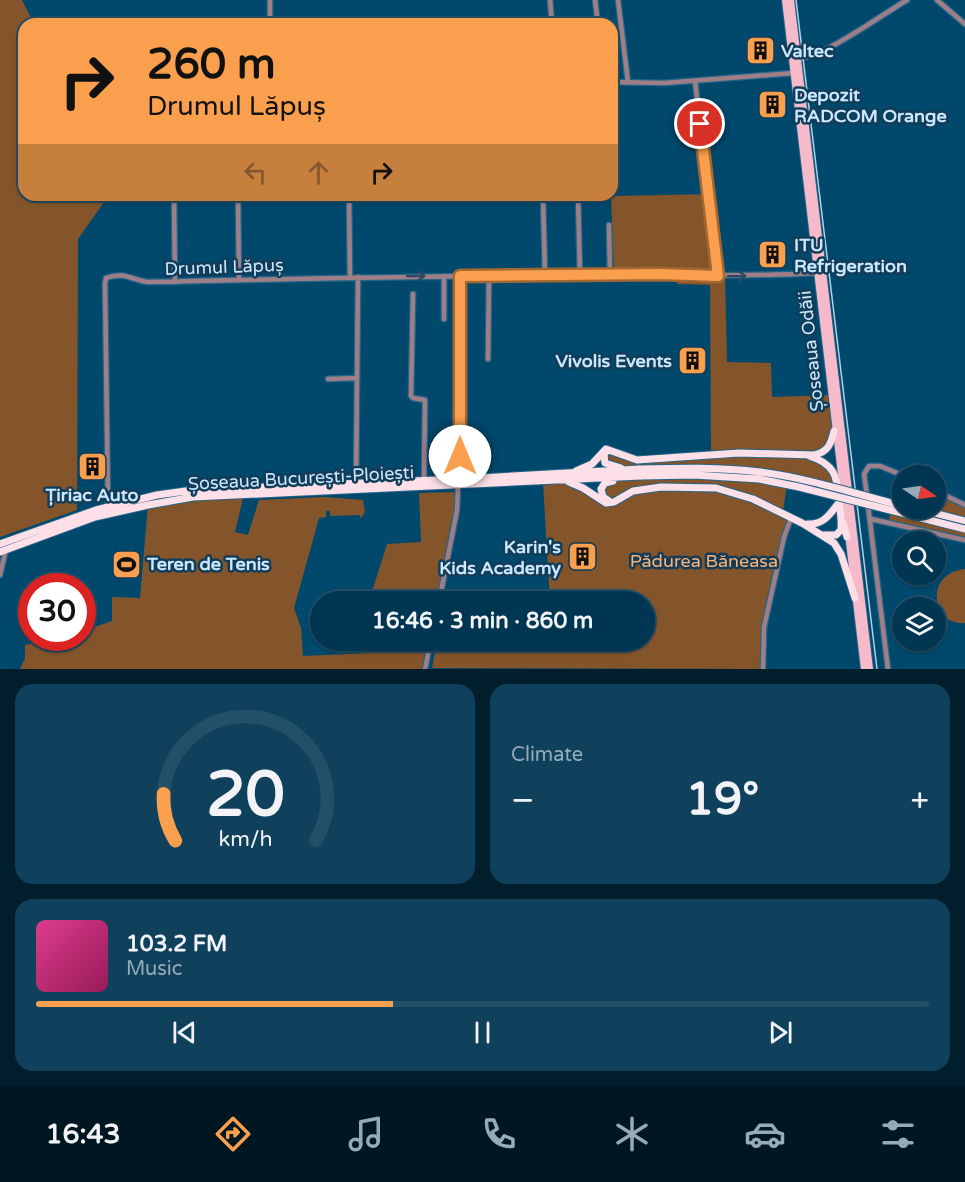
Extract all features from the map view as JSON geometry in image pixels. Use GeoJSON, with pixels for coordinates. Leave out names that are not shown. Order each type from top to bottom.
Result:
{"type":"FeatureCollection","features":[{"type":"Feature","properties":{"kind":"highway"},"geometry":{"type":"LineString","coordinates":[[834,431],[831,444],[827,449],[819,454],[805,456],[739,453],[638,460],[610,449],[603,450],[590,466],[567,477],[603,502],[614,502],[629,492],[643,489],[708,487],[730,491],[753,499],[825,535],[839,550],[855,598]]}},
{"type":"Feature","properties":{"kind":"highway"},"geometry":{"type":"LineString","coordinates":[[610,449],[605,453],[605,463],[630,473]]}},
{"type":"Feature","properties":{"kind":"highway"},"geometry":{"type":"LineString","coordinates":[[795,456],[817,463],[829,471],[835,482],[840,532],[834,536],[825,535]]}},
{"type":"Feature","properties":{"kind":"highway"},"geometry":{"type":"LineString","coordinates":[[805,456],[818,460],[833,471],[837,480],[838,508],[847,537]]}},
{"type":"Feature","properties":{"kind":"highway","name":"Șoseaua București-Ploiești"},"geometry":{"type":"LineString","coordinates":[[641,473],[694,468],[761,472],[892,503]]}},
{"type":"Feature","properties":{"kind":"highway"},"geometry":{"type":"LineString","coordinates":[[614,502],[603,497],[602,487],[630,473]]}},
{"type":"Feature","properties":{"kind":"highway","name":"Șoseaua București-Ploiești"},"geometry":{"type":"LineString","coordinates":[[2,548],[95,517],[193,497],[630,473],[759,479],[965,529]]}},
{"type":"Feature","properties":{"kind":"highway","name":"Șoseaua București-Ploiești"},"geometry":{"type":"LineString","coordinates":[[2,548],[108,506],[193,490],[424,480],[460,483]]}},
{"type":"Feature","properties":{"kind":"highway"},"geometry":{"type":"LineString","coordinates":[[822,521],[838,508]]}},
{"type":"Feature","properties":{"kind":"highway"},"geometry":{"type":"LineString","coordinates":[[946,516],[965,521]]}},
{"type":"Feature","properties":{"kind":"highway"},"geometry":{"type":"LineString","coordinates":[[802,523],[812,525],[832,519],[838,523],[837,530],[825,535]]}},
{"type":"Feature","properties":{"kind":"main road","name":"Șoseaua Odăii"},"geometry":{"type":"LineString","coordinates":[[785,0],[834,431],[864,669]]}},
{"type":"Feature","properties":{"kind":"main road","name":"Șoseaua Odăii"},"geometry":{"type":"LineString","coordinates":[[791,0],[870,669]]}},
{"type":"Feature","properties":{"kind":"street"},"geometry":{"type":"LineString","coordinates":[[270,0],[270,18]]}},
{"type":"Feature","properties":{"kind":"street"},"geometry":{"type":"LineString","coordinates":[[550,0],[552,18]]}},
{"type":"Feature","properties":{"kind":"street"},"geometry":{"type":"LineString","coordinates":[[595,0],[597,18]]}},
{"type":"Feature","properties":{"kind":"street"},"geometry":{"type":"LineString","coordinates":[[618,0],[628,82]]}},
{"type":"Feature","properties":{"kind":"street"},"geometry":{"type":"LineString","coordinates":[[798,59],[826,48],[907,0]]}},
{"type":"Feature","properties":{"kind":"street"},"geometry":{"type":"LineString","coordinates":[[937,0],[965,24]]}},
{"type":"Feature","properties":{"kind":"street"},"geometry":{"type":"LineString","coordinates":[[618,82],[695,81],[794,73]]}},
{"type":"Feature","properties":{"kind":"street"},"geometry":{"type":"LineString","coordinates":[[695,81],[718,276]]}},
{"type":"Feature","properties":{"kind":"street"},"geometry":{"type":"LineString","coordinates":[[174,201],[175,282]]}},
{"type":"Feature","properties":{"kind":"street"},"geometry":{"type":"LineString","coordinates":[[238,201],[239,280]]}},
{"type":"Feature","properties":{"kind":"street"},"geometry":{"type":"LineString","coordinates":[[349,201],[350,277]]}},
{"type":"Feature","properties":{"kind":"street"},"geometry":{"type":"LineString","coordinates":[[543,201],[545,275]]}},
{"type":"Feature","properties":{"kind":"street"},"geometry":{"type":"LineString","coordinates":[[578,201],[580,275]]}},
{"type":"Feature","properties":{"kind":"street"},"geometry":{"type":"LineString","coordinates":[[609,225],[610,275]]}},
{"type":"Feature","properties":{"kind":"street","name":"Drumul Lăpuș"},"geometry":{"type":"LineString","coordinates":[[108,506],[105,283],[109,276],[128,275],[139,281],[175,282],[350,277],[718,276],[817,273]]}},
{"type":"Feature","properties":{"kind":"street"},"geometry":{"type":"LineString","coordinates":[[444,276],[444,319]]}},
{"type":"Feature","properties":{"kind":"street"},"geometry":{"type":"LineString","coordinates":[[441,591],[460,483],[460,276]]}},
{"type":"Feature","properties":{"kind":"street"},"geometry":{"type":"LineString","coordinates":[[488,359],[489,276]]}},
{"type":"Feature","properties":{"kind":"street"},"geometry":{"type":"LineString","coordinates":[[357,483],[358,277]]}},
{"type":"Feature","properties":{"kind":"street","name":"Șoseaua București-Ploiești"},"geometry":{"type":"LineString","coordinates":[[413,294],[411,396],[425,401],[424,480]]}},
{"type":"Feature","properties":{"kind":"street"},"geometry":{"type":"LineString","coordinates":[[328,378],[357,378]]}},
{"type":"Feature","properties":{"kind":"street"},"geometry":{"type":"LineString","coordinates":[[888,669],[865,479],[866,468],[871,466],[880,466],[892,471]]}},
{"type":"Feature","properties":{"kind":"street"},"geometry":{"type":"LineString","coordinates":[[946,496],[965,505]]}},
{"type":"Feature","properties":{"kind":"street"},"geometry":{"type":"LineString","coordinates":[[763,669],[764,627],[784,537],[791,518]]}},
{"type":"Feature","properties":{"kind":"street"},"geometry":{"type":"LineString","coordinates":[[870,519],[965,540]]}},
{"type":"Feature","properties":{"kind":"street"},"geometry":{"type":"LineString","coordinates":[[0,575],[2,548]]}},
{"type":"Feature","properties":{"kind":"street"},"geometry":{"type":"LineString","coordinates":[[425,669],[429,651]]}},
{"type":"Feature","properties":{"kind":"green space"},"geometry":{"type":"Polygon","coordinates":[[[0,0],[22,0],[31,18],[18,18],[18,201],[105,201],[78,239],[77,510],[0,537],[0,0]]]}},
{"type":"Feature","properties":{"kind":"green space"},"geometry":{"type":"Polygon","coordinates":[[[716,194],[725,277],[727,362],[771,363],[772,397],[831,395],[834,431],[827,449],[797,456],[812,461],[827,470],[836,488],[761,472],[629,470],[608,465],[606,451],[629,458],[711,455],[710,285],[677,284],[677,275],[614,275],[611,201],[618,201],[618,196],[716,194]]]}},
{"type":"Feature","properties":{"kind":"green space","name":"Pădurea Băneasa"},"geometry":{"type":"Polygon","coordinates":[[[694,475],[787,484],[783,511],[792,516],[787,526],[764,627],[763,669],[432,668],[435,651],[655,651],[655,591],[549,591],[543,482],[566,481],[603,497],[605,483],[630,477],[694,475]]]}},
{"type":"Feature","properties":{"kind":"green space"},"geometry":{"type":"Polygon","coordinates":[[[455,492],[455,510],[439,591],[372,591],[387,544],[421,542],[419,493],[455,492]]]}},
{"type":"Feature","properties":{"kind":"green space"},"geometry":{"type":"Polygon","coordinates":[[[244,494],[235,532],[248,535],[259,500],[324,497],[363,500],[365,512],[361,518],[359,515],[330,516],[330,511],[326,511],[326,517],[319,518],[294,608],[301,628],[303,656],[371,653],[371,651],[427,651],[423,669],[20,669],[25,658],[25,651],[96,651],[96,627],[112,621],[112,597],[140,598],[148,505],[244,494]]]}},
{"type":"Feature","properties":{"kind":"green space"},"geometry":{"type":"Polygon","coordinates":[[[946,496],[965,505],[965,521],[946,517],[946,496]]]}},
{"type":"Feature","properties":{"kind":"green space"},"geometry":{"type":"Polygon","coordinates":[[[891,510],[892,519],[924,519],[965,530],[965,540],[946,536],[946,531],[924,531],[888,523],[891,510]]]}},
{"type":"Feature","properties":{"kind":"green space"},"geometry":{"type":"Polygon","coordinates":[[[965,569],[965,623],[954,622],[946,618],[946,597],[937,597],[940,585],[946,585],[946,578],[965,569]]]}},
{"type":"Feature","properties":{"kind":"railway"},"geometry":{"type":"LineString","coordinates":[[796,0],[877,669]]}},
{"type":"Feature","properties":{"kind":"place","name":"Valtec"},"geometry":{"type":"Point","coordinates":[760,51]}},
{"type":"Feature","properties":{"kind":"place","name":"Depozit RADCOM Orange"},"geometry":{"type":"Point","coordinates":[773,105]}},
{"type":"Feature","properties":{"kind":"place","name":"ITU Refrigeration"},"geometry":{"type":"Point","coordinates":[773,255]}},
{"type":"Feature","properties":{"kind":"place","name":"Vivolis Events"},"geometry":{"type":"Point","coordinates":[693,361]}},
{"type":"Feature","properties":{"kind":"place","name":"Țiriac Auto"},"geometry":{"type":"Point","coordinates":[92,466]}},
{"type":"Feature","properties":{"kind":"place","name":"Karin's Kids Academy"},"geometry":{"type":"Point","coordinates":[582,557]}},
{"type":"Feature","properties":{"kind":"place","name":"Teren de Tenis"},"geometry":{"type":"Point","coordinates":[126,564]}},
{"type":"Feature","properties":{"kind":"route"},"geometry":{"type":"LineString","coordinates":[[460,456],[460,276],[661,274],[718,276],[700,124]]}}]}
